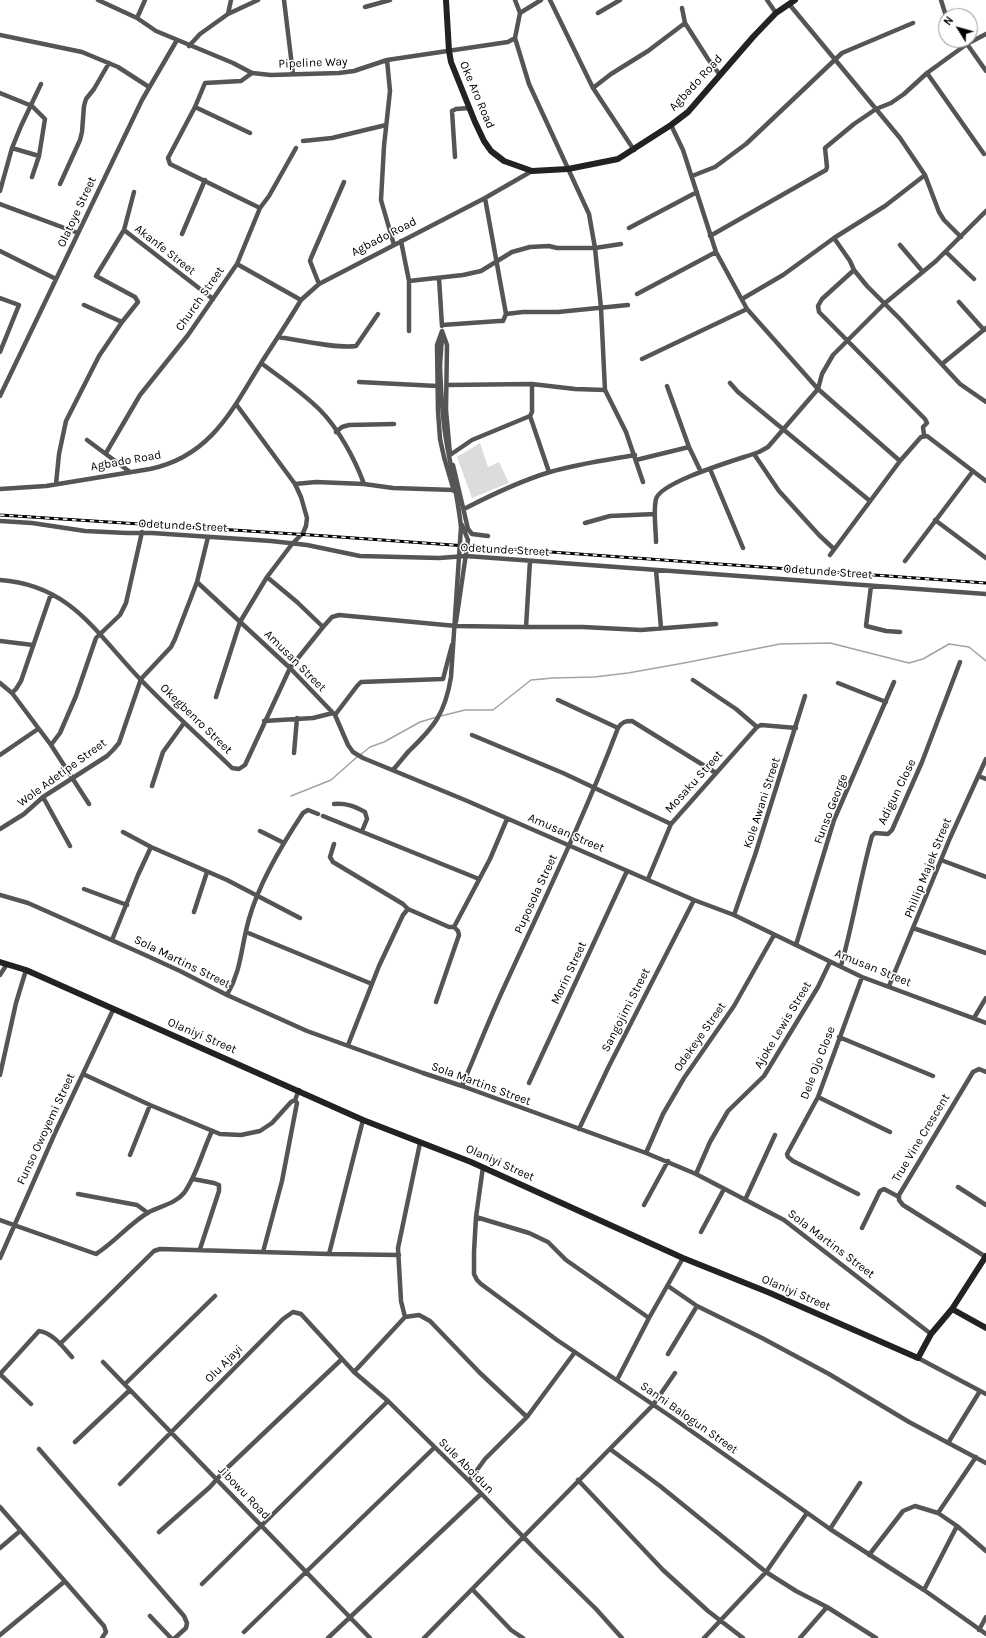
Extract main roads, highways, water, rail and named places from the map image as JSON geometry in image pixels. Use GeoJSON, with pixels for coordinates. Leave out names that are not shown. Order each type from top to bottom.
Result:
{"type":"FeatureCollection","features":[{"type":"Feature","properties":{"kind":"waterway"},"geometry":{"type":"LineString","coordinates":[[441,716],[465,710],[493,710],[531,680],[594,677],[628,673],[780,644],[830,643],[909,663],[923,659],[949,644],[969,647],[986,661]]}},
{"type":"Feature","properties":{"kind":"waterway"},"geometry":{"type":"LineString","coordinates":[[360,755],[370,747],[384,742],[420,722],[437,717]]}},
{"type":"Feature","properties":{"kind":"waterway"},"geometry":{"type":"LineString","coordinates":[[291,796],[331,780],[357,757]]}},
{"type":"Feature","properties":{"kind":"railway"},"geometry":{"type":"LineString","coordinates":[[0,515],[326,536],[986,583]]}}]}
